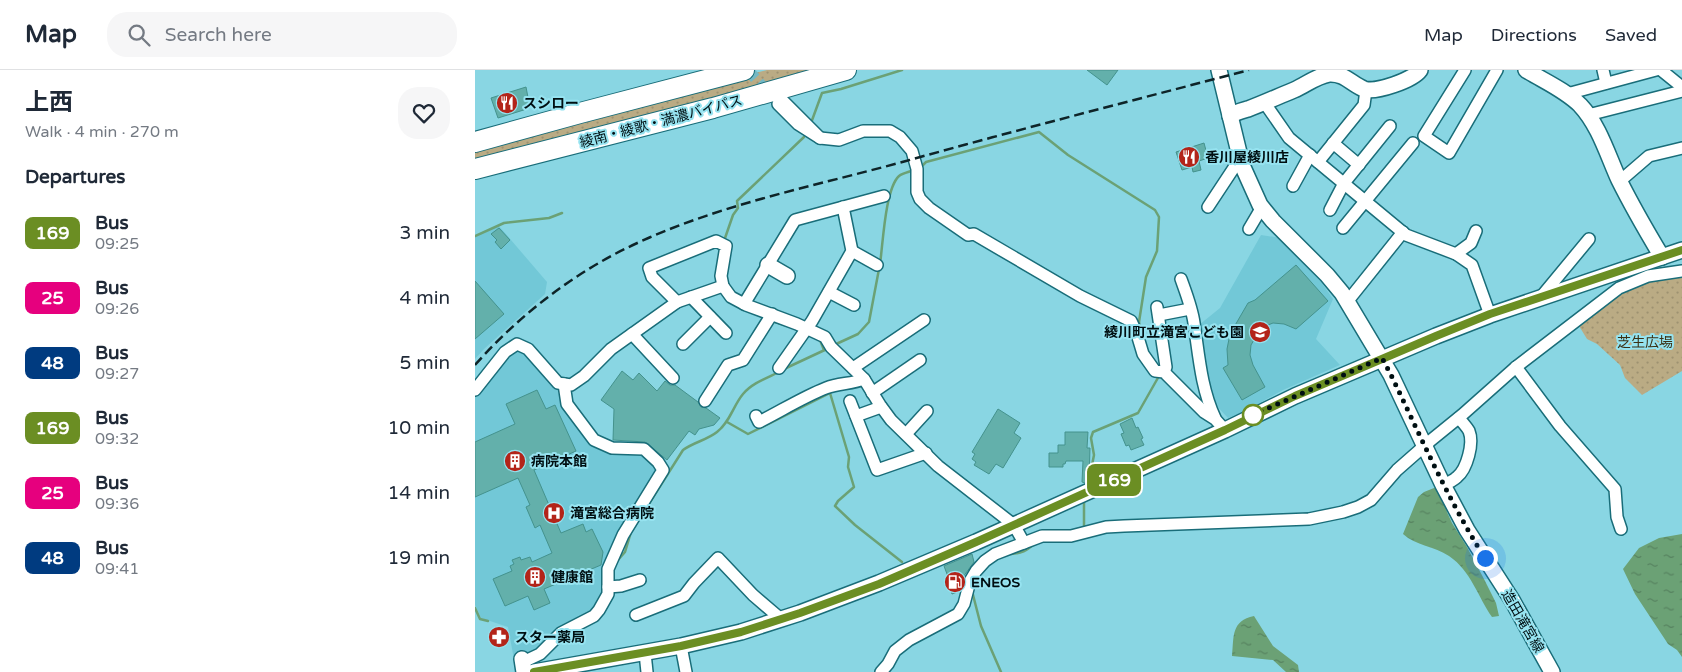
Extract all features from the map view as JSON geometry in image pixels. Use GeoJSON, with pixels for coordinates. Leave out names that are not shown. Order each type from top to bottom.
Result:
{"type":"FeatureCollection","features":[{"type":"Feature","properties":{"kind":"highway","name":"綾南・綾歌・満濃バイパス"},"geometry":{"type":"LineString","coordinates":[[475,142],[740,70]]}},
{"type":"Feature","properties":{"kind":"highway","name":"綾南・綾歌・満濃バイパス"},"geometry":{"type":"LineString","coordinates":[[475,169],[778,97],[846,70]]}},
{"type":"Feature","properties":{"kind":"main road","name":"造田滝宮線"},"geometry":{"type":"LineString","coordinates":[[1219,70],[1241,157],[1253,190],[1262,207],[1273,221],[1327,275],[1347,302],[1382,358],[1443,485],[1467,530],[1533,637],[1552,672]]}},
{"type":"Feature","properties":{"kind":"main road"},"geometry":{"type":"LineString","coordinates":[[1230,116],[1296,89],[1317,77],[1328,74],[1345,76],[1366,90],[1409,80],[1421,70]]}},
{"type":"Feature","properties":{"kind":"main road"},"geometry":{"type":"LineString","coordinates":[[1526,70],[1545,75],[1581,106],[1588,115],[1620,181],[1662,257]]}},
{"type":"Feature","properties":{"kind":"main road"},"geometry":{"type":"LineString","coordinates":[[526,666],[645,653],[681,646],[741,632],[879,584],[1014,525],[1220,424],[1295,396],[1490,314],[1682,250]]}},
{"type":"Feature","properties":{"kind":"main road"},"geometry":{"type":"LineString","coordinates":[[768,265],[787,276]]}},
{"type":"Feature","properties":{"kind":"street"},"geometry":{"type":"LineString","coordinates":[[1465,70],[1424,136],[1449,153],[1497,70]]}},
{"type":"Feature","properties":{"kind":"street"},"geometry":{"type":"LineString","coordinates":[[1603,70],[1606,83]]}},
{"type":"Feature","properties":{"kind":"street"},"geometry":{"type":"LineString","coordinates":[[1567,94],[1656,70]]}},
{"type":"Feature","properties":{"kind":"street"},"geometry":{"type":"LineString","coordinates":[[1661,70],[1682,87]]}},
{"type":"Feature","properties":{"kind":"street"},"geometry":{"type":"LineString","coordinates":[[1293,186],[1314,158],[1333,143],[1364,106],[1366,90]]}},
{"type":"Feature","properties":{"kind":"street"},"geometry":{"type":"LineString","coordinates":[[1588,115],[1682,91]]}},
{"type":"Feature","properties":{"kind":"street"},"geometry":{"type":"LineString","coordinates":[[778,97],[820,138],[839,140],[863,131],[890,131],[900,137],[912,151],[917,169],[917,192],[920,199],[929,208],[968,234],[974,234],[1080,296],[1131,321],[1145,359],[1155,371],[1164,372],[1204,412],[1220,424]]}},
{"type":"Feature","properties":{"kind":"street"},"geometry":{"type":"LineString","coordinates":[[1264,102],[1289,138],[1406,235],[1456,254],[1472,265],[1490,314]]}},
{"type":"Feature","properties":{"kind":"street"},"geometry":{"type":"LineString","coordinates":[[1330,210],[1344,183],[1390,126]]}},
{"type":"Feature","properties":{"kind":"street"},"geometry":{"type":"LineString","coordinates":[[1333,143],[1359,165]]}},
{"type":"Feature","properties":{"kind":"street"},"geometry":{"type":"LineString","coordinates":[[1343,228],[1413,143]]}},
{"type":"Feature","properties":{"kind":"street"},"geometry":{"type":"LineString","coordinates":[[1620,181],[1649,156],[1682,148]]}},
{"type":"Feature","properties":{"kind":"street"},"geometry":{"type":"LineString","coordinates":[[1208,207],[1241,157]]}},
{"type":"Feature","properties":{"kind":"street"},"geometry":{"type":"LineString","coordinates":[[744,304],[795,220],[884,196]]}},
{"type":"Feature","properties":{"kind":"street"},"geometry":{"type":"LineString","coordinates":[[779,368],[806,330],[852,251],[843,207]]}},
{"type":"Feature","properties":{"kind":"street"},"geometry":{"type":"LineString","coordinates":[[1249,229],[1262,207]]}},
{"type":"Feature","properties":{"kind":"street"},"geometry":{"type":"LineString","coordinates":[[1456,254],[1471,243],[1476,230]]}},
{"type":"Feature","properties":{"kind":"street"},"geometry":{"type":"LineString","coordinates":[[1347,302],[1403,232]]}},
{"type":"Feature","properties":{"kind":"street"},"geometry":{"type":"LineString","coordinates":[[1541,298],[1589,239]]}},
{"type":"Feature","properties":{"kind":"street"},"geometry":{"type":"LineString","coordinates":[[677,302],[652,277],[649,268],[716,241],[726,246],[721,286],[731,297],[769,318],[825,337],[830,347],[864,379],[891,420],[938,466],[1014,525],[1024,543]]}},
{"type":"Feature","properties":{"kind":"street"},"geometry":{"type":"LineString","coordinates":[[852,251],[877,265]]}},
{"type":"Feature","properties":{"kind":"street"},"geometry":{"type":"LineString","coordinates":[[881,672],[895,651],[909,640],[958,614],[964,604],[970,581],[985,562],[995,554],[1042,536],[1071,536],[1107,527],[1309,519],[1329,516],[1358,507],[1371,500],[1397,470],[1516,367],[1619,288],[1648,276],[1682,271]]}},
{"type":"Feature","properties":{"kind":"street"},"geometry":{"type":"LineString","coordinates":[[1181,279],[1194,321],[1201,378],[1209,405],[1220,424]]}},
{"type":"Feature","properties":{"kind":"street"},"geometry":{"type":"LineString","coordinates":[[475,390],[505,352],[517,344],[527,349],[557,383],[571,385],[584,376],[611,349],[677,302],[721,286]]}},
{"type":"Feature","properties":{"kind":"street"},"geometry":{"type":"LineString","coordinates":[[829,292],[854,305]]}},
{"type":"Feature","properties":{"kind":"street"},"geometry":{"type":"LineString","coordinates":[[691,297],[727,333]]}},
{"type":"Feature","properties":{"kind":"street"},"geometry":{"type":"LineString","coordinates":[[1164,372],[1166,367],[1158,311],[1190,309]]}},
{"type":"Feature","properties":{"kind":"street"},"geometry":{"type":"LineString","coordinates":[[683,344],[711,317]]}},
{"type":"Feature","properties":{"kind":"street"},"geometry":{"type":"LineString","coordinates":[[705,401],[728,365],[743,360],[769,318]]}},
{"type":"Feature","properties":{"kind":"street"},"geometry":{"type":"LineString","coordinates":[[853,368],[924,320]]}},
{"type":"Feature","properties":{"kind":"street"},"geometry":{"type":"LineString","coordinates":[[632,334],[673,372]]}},
{"type":"Feature","properties":{"kind":"street"},"geometry":{"type":"LineString","coordinates":[[873,393],[920,360]]}},
{"type":"Feature","properties":{"kind":"street"},"geometry":{"type":"LineString","coordinates":[[1516,367],[1560,426],[1615,489],[1617,517],[1621,529]]}},
{"type":"Feature","properties":{"kind":"street"},"geometry":{"type":"LineString","coordinates":[[756,416],[759,422],[824,389],[864,379]]}},
{"type":"Feature","properties":{"kind":"street"},"geometry":{"type":"LineString","coordinates":[[526,666],[561,633],[594,616],[599,610],[611,587],[607,569],[619,544],[663,470],[658,462],[644,449],[612,448],[594,440],[567,404],[564,384]]}},
{"type":"Feature","properties":{"kind":"street"},"geometry":{"type":"LineString","coordinates":[[851,401],[877,470],[926,453]]}},
{"type":"Feature","properties":{"kind":"street"},"geometry":{"type":"LineString","coordinates":[[856,416],[881,407]]}},
{"type":"Feature","properties":{"kind":"street"},"geometry":{"type":"LineString","coordinates":[[906,434],[927,411]]}},
{"type":"Feature","properties":{"kind":"street"},"geometry":{"type":"LineString","coordinates":[[1443,485],[1456,478],[1462,472],[1471,441],[1469,430],[1459,418]]}},
{"type":"Feature","properties":{"kind":"street"},"geometry":{"type":"LineString","coordinates":[[636,615],[684,596],[693,583],[718,558],[753,595],[781,619]]}},
{"type":"Feature","properties":{"kind":"street"},"geometry":{"type":"LineString","coordinates":[[611,587],[640,580]]}},
{"type":"Feature","properties":{"kind":"street"},"geometry":{"type":"LineString","coordinates":[[681,646],[686,672]]}},
{"type":"Feature","properties":{"kind":"street"},"geometry":{"type":"LineString","coordinates":[[645,653],[647,672]]}},
{"type":"Feature","properties":{"kind":"shaded area"},"geometry":{"type":"Polygon","coordinates":[[[499,226],[547,282],[545,294],[475,359],[475,237],[499,226]]]}},
{"type":"Feature","properties":{"kind":"shaded area","name":"綾川町立滝宮こども園"},"geometry":{"type":"Polygon","coordinates":[[[1261,235],[1281,238],[1321,282],[1333,299],[1316,339],[1340,365],[1283,390],[1228,418],[1213,402],[1199,325],[1220,308],[1261,235]]]}},
{"type":"Feature","properties":{"kind":"shaded area","name":"滝宮総合病院"},"geometry":{"type":"Polygon","coordinates":[[[514,351],[528,356],[556,388],[591,441],[643,451],[657,469],[593,614],[515,665],[508,627],[481,618],[475,605],[475,397],[507,354],[514,351]]]}},
{"type":"Feature","properties":{"kind":"green space"},"geometry":{"type":"Polygon","coordinates":[[[767,70],[830,70],[475,164],[475,148],[561,123],[767,70]]]}},
{"type":"Feature","properties":{"kind":"green space","name":"芝生広場"},"geometry":{"type":"Polygon","coordinates":[[[1682,273],[1682,371],[1642,395],[1625,378],[1620,365],[1597,344],[1587,339],[1576,321],[1619,289],[1682,273]]]}},
{"type":"Feature","properties":{"kind":"water"},"geometry":{"type":"Polygon","coordinates":[[[1439,486],[1452,523],[1484,579],[1496,603],[1499,616],[1492,617],[1469,577],[1457,562],[1449,556],[1414,541],[1403,534],[1418,497],[1424,492],[1439,486]]]}},
{"type":"Feature","properties":{"kind":"water"},"geometry":{"type":"Polygon","coordinates":[[[1682,534],[1682,657],[1677,650],[1668,644],[1635,594],[1623,569],[1639,548],[1659,538],[1682,534]]]}},
{"type":"Feature","properties":{"kind":"water"},"geometry":{"type":"Polygon","coordinates":[[[1254,616],[1273,646],[1298,665],[1299,672],[1286,672],[1273,660],[1232,656],[1237,626],[1247,618],[1254,616]]]}},
{"type":"Feature","properties":{"kind":"building"},"geometry":{"type":"Polygon","coordinates":[[[1087,70],[1118,70],[1107,85],[1087,70]]]}},
{"type":"Feature","properties":{"kind":"building"},"geometry":{"type":"Polygon","coordinates":[[[526,87],[530,108],[498,118],[491,98],[526,87]]]}},
{"type":"Feature","properties":{"kind":"building"},"geometry":{"type":"Polygon","coordinates":[[[1204,143],[1208,158],[1199,161],[1201,170],[1193,172],[1192,167],[1182,170],[1176,152],[1204,143]]]}},
{"type":"Feature","properties":{"kind":"building"},"geometry":{"type":"Polygon","coordinates":[[[499,228],[510,240],[501,249],[495,242],[497,240],[491,234],[499,228]]]}},
{"type":"Feature","properties":{"kind":"building"},"geometry":{"type":"Polygon","coordinates":[[[1296,265],[1328,301],[1296,329],[1284,324],[1273,323],[1258,333],[1251,345],[1250,355],[1253,365],[1265,387],[1242,400],[1223,368],[1228,365],[1227,349],[1230,334],[1248,303],[1255,300],[1296,265]]]}},
{"type":"Feature","properties":{"kind":"building"},"geometry":{"type":"Polygon","coordinates":[[[475,281],[504,314],[475,339],[475,281]]]}},
{"type":"Feature","properties":{"kind":"building"},"geometry":{"type":"Polygon","coordinates":[[[622,371],[633,380],[639,373],[657,391],[665,381],[670,385],[675,385],[698,402],[701,407],[706,408],[720,418],[714,425],[699,429],[695,435],[689,431],[667,460],[645,442],[613,440],[614,409],[601,400],[622,371]]]}},
{"type":"Feature","properties":{"kind":"building"},"geometry":{"type":"Polygon","coordinates":[[[537,390],[546,409],[555,405],[576,451],[534,470],[561,533],[583,524],[586,532],[592,529],[603,552],[601,565],[544,589],[550,603],[534,610],[528,596],[505,606],[493,579],[512,571],[510,566],[514,564],[512,560],[520,557],[521,560],[530,557],[532,562],[552,553],[540,525],[535,528],[526,507],[530,505],[518,478],[475,497],[475,442],[515,424],[506,404],[537,390]]]}},
{"type":"Feature","properties":{"kind":"building"},"geometry":{"type":"Polygon","coordinates":[[[998,409],[1020,423],[1014,433],[1021,438],[1003,468],[996,464],[989,474],[974,465],[976,462],[972,459],[975,454],[972,452],[998,409]]]}},
{"type":"Feature","properties":{"kind":"building"},"geometry":{"type":"Polygon","coordinates":[[[1132,418],[1143,438],[1141,439],[1144,445],[1131,450],[1129,445],[1126,446],[1121,434],[1124,433],[1120,424],[1132,418]]]}},
{"type":"Feature","properties":{"kind":"building"},"geometry":{"type":"Polygon","coordinates":[[[1065,432],[1088,432],[1087,448],[1090,448],[1089,481],[1085,483],[1082,482],[1083,461],[1066,461],[1063,467],[1049,467],[1049,453],[1058,453],[1058,445],[1065,445],[1065,432]]]}},
{"type":"Feature","properties":{"kind":"building"},"geometry":{"type":"Polygon","coordinates":[[[972,554],[974,562],[963,577],[960,591],[952,594],[944,566],[972,554]]]}},
{"type":"Feature","properties":{"kind":"building","name":"スター薬局"},"geometry":{"type":"Polygon","coordinates":[[[505,629],[507,643],[493,645],[491,631],[505,629]]]}},
{"type":"Feature","properties":{"kind":"waterway"},"geometry":{"type":"LineString","coordinates":[[811,123],[822,93],[902,70]]}},
{"type":"Feature","properties":{"kind":"waterway"},"geometry":{"type":"LineString","coordinates":[[921,167],[926,162],[1039,132],[1068,155],[1155,210],[1159,217],[1157,251],[1146,277],[1139,322],[1140,328]]}},
{"type":"Feature","properties":{"kind":"waterway"},"geometry":{"type":"LineString","coordinates":[[724,241],[733,215],[738,208],[737,201],[804,137]]}},
{"type":"Feature","properties":{"kind":"waterway"},"geometry":{"type":"LineString","coordinates":[[880,264],[885,217],[894,183],[899,176],[914,170]]}},
{"type":"Feature","properties":{"kind":"waterway"},"geometry":{"type":"LineString","coordinates":[[475,236],[504,223],[549,218],[562,213]]}},
{"type":"Feature","properties":{"kind":"waterway"},"geometry":{"type":"LineString","coordinates":[[834,345],[858,334],[869,322],[879,269]]}},
{"type":"Feature","properties":{"kind":"waterway"},"geometry":{"type":"LineString","coordinates":[[772,321],[788,326]]}},
{"type":"Feature","properties":{"kind":"waterway"},"geometry":{"type":"LineString","coordinates":[[820,340],[824,350]]}},
{"type":"Feature","properties":{"kind":"waterway"},"geometry":{"type":"LineString","coordinates":[[784,369],[829,348]]}},
{"type":"Feature","properties":{"kind":"waterway"},"geometry":{"type":"LineString","coordinates":[[618,560],[625,552],[631,532],[683,450],[717,432],[725,424],[747,390],[779,372]]}},
{"type":"Feature","properties":{"kind":"waterway"},"geometry":{"type":"LineString","coordinates":[[1091,470],[1094,455],[1091,438],[1093,432],[1138,413],[1159,376]]}},
{"type":"Feature","properties":{"kind":"waterway"},"geometry":{"type":"LineString","coordinates":[[727,422],[748,434],[830,393],[849,457],[848,467],[854,487],[835,506],[855,525],[902,562]]}},
{"type":"Feature","properties":{"kind":"waterway"},"geometry":{"type":"LineString","coordinates":[[1084,500],[1084,529]]}},
{"type":"Feature","properties":{"kind":"waterway"},"geometry":{"type":"LineString","coordinates":[[1011,554],[1024,551],[1034,544]]}},
{"type":"Feature","properties":{"kind":"waterway"},"geometry":{"type":"LineString","coordinates":[[972,591],[981,626],[1001,672]]}},
{"type":"Feature","properties":{"kind":"waterway"},"geometry":{"type":"LineString","coordinates":[[475,608],[480,619],[488,621]]}},
{"type":"Feature","properties":{"kind":"waterway"},"geometry":{"type":"LineString","coordinates":[[531,665],[541,659]]}},
{"type":"Feature","properties":{"kind":"tunnel"},"geometry":{"type":"LineString","coordinates":[[748,70],[770,95]]}},
{"type":"Feature","properties":{"kind":"railway"},"geometry":{"type":"LineString","coordinates":[[475,365],[522,318],[575,278],[613,255],[683,224],[757,200],[1249,70]]}},
{"type":"Feature","properties":{"kind":"bus line","name":"169"},"geometry":{"type":"LineString","coordinates":[[534,672],[645,653],[741,632],[879,584],[1382,358],[1490,314],[1682,250]]}},
{"type":"Feature","properties":{"kind":"place","name":"スシロー"},"geometry":{"type":"Point","coordinates":[507,103]}},
{"type":"Feature","properties":{"kind":"place","name":"香川屋綾川店"},"geometry":{"type":"Point","coordinates":[1189,157]}},
{"type":"Feature","properties":{"kind":"place","name":"綾川町立滝宮こども園"},"geometry":{"type":"Point","coordinates":[1260,332]}},
{"type":"Feature","properties":{"kind":"place","name":"病院本館"},"geometry":{"type":"Point","coordinates":[515,461]}},
{"type":"Feature","properties":{"kind":"place","name":"滝宮総合病院"},"geometry":{"type":"Point","coordinates":[554,513]}},
{"type":"Feature","properties":{"kind":"place","name":"健康館"},"geometry":{"type":"Point","coordinates":[535,577]}},
{"type":"Feature","properties":{"kind":"place","name":"ENEOS"},"geometry":{"type":"Point","coordinates":[955,582]}},
{"type":"Feature","properties":{"kind":"place","name":"スター薬局"},"geometry":{"type":"Point","coordinates":[499,637]}},
{"type":"Feature","properties":{"kind":"route"},"geometry":{"type":"LineString","coordinates":[[1253,415],[1382,358],[1443,485],[1467,530],[1485,558]]}}]}
